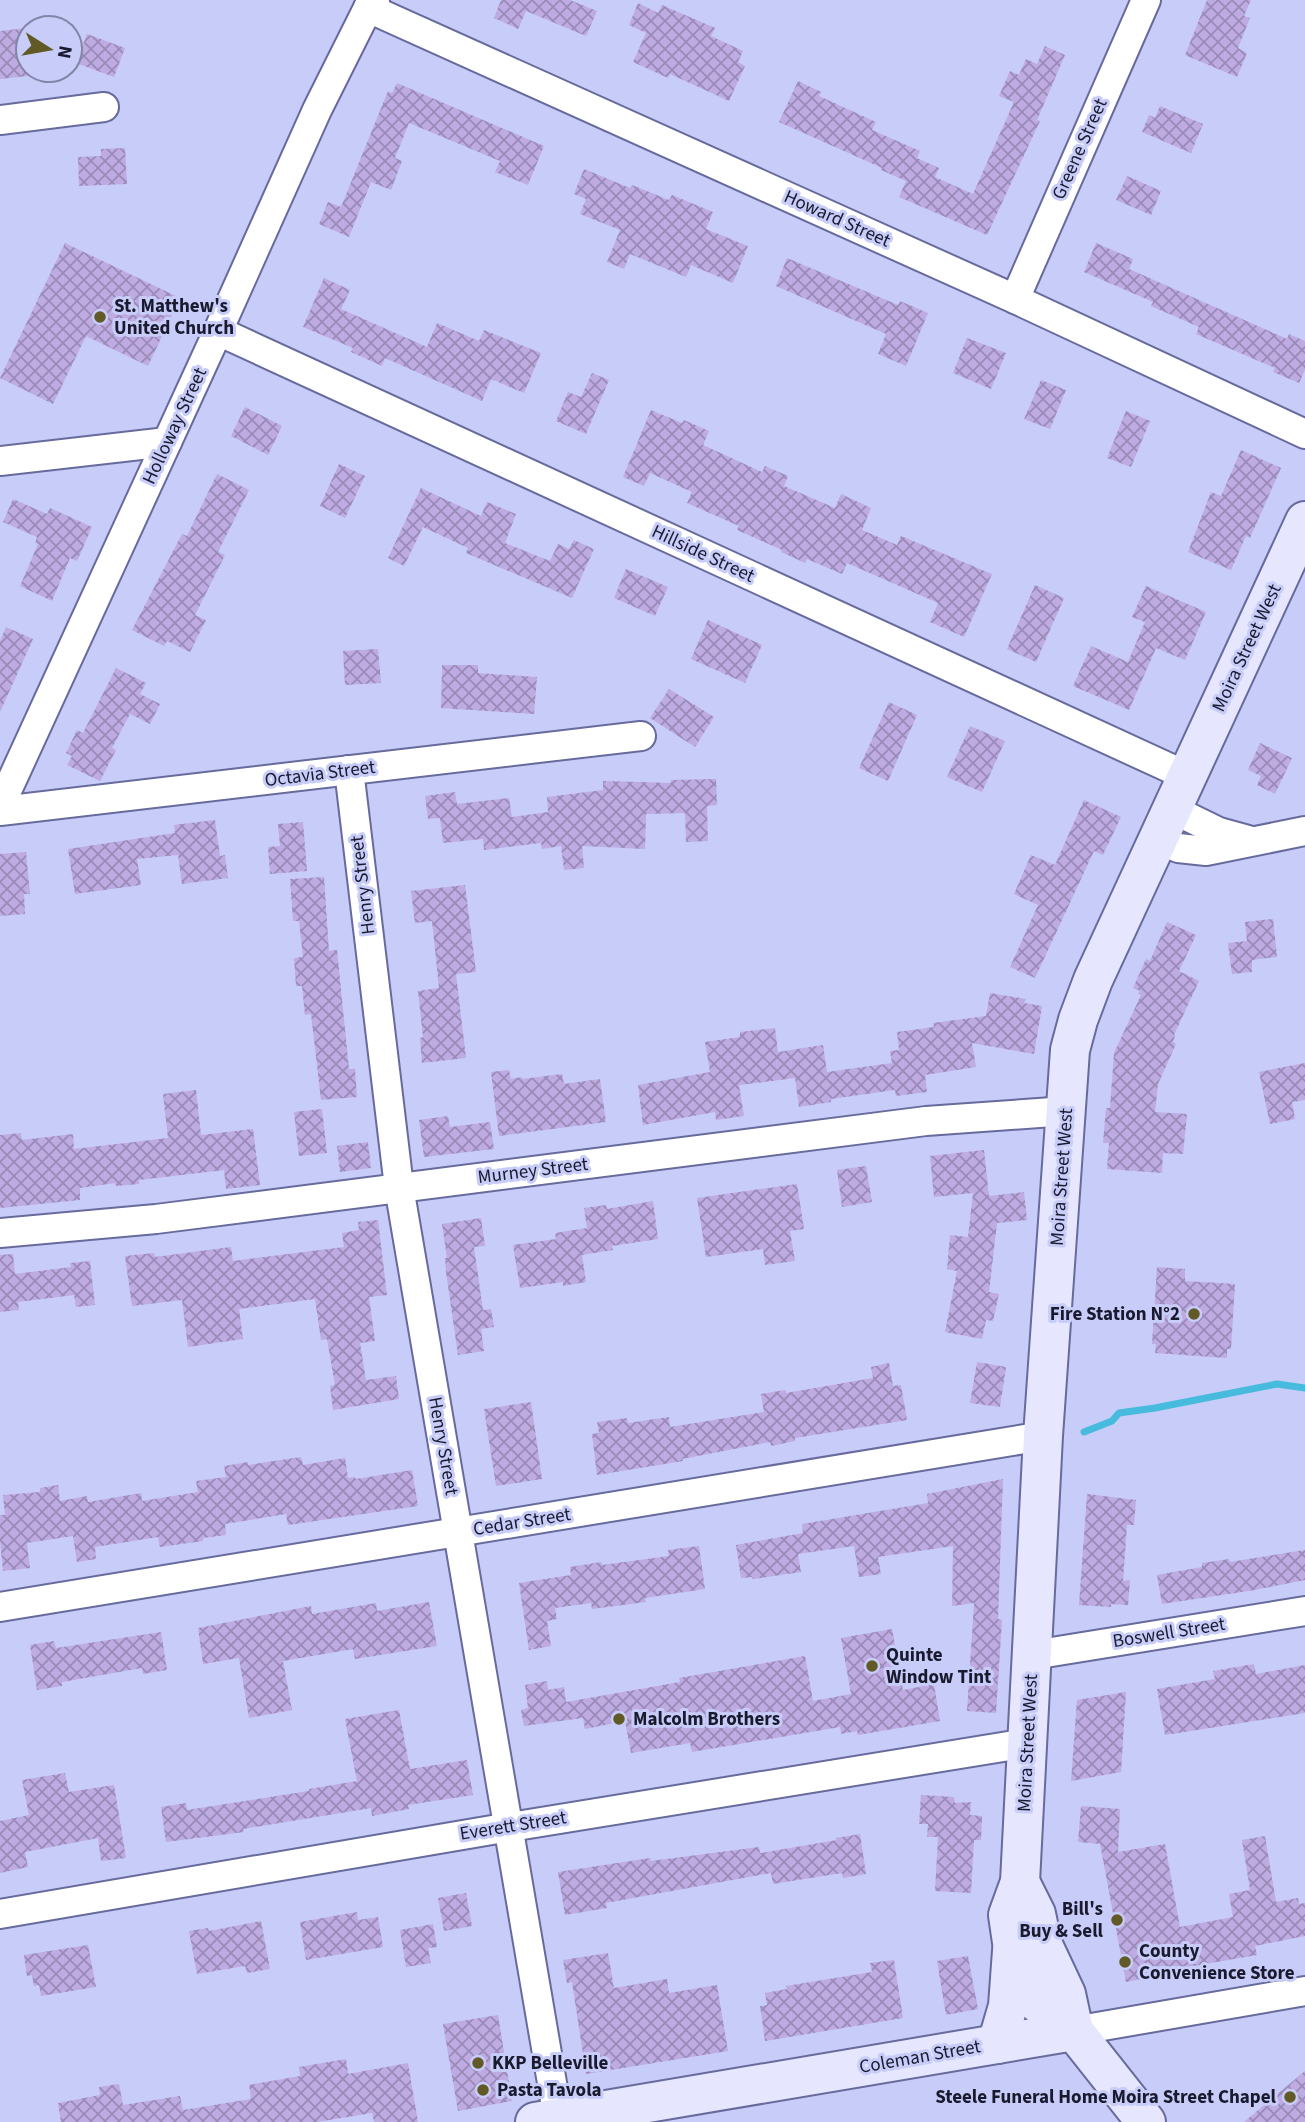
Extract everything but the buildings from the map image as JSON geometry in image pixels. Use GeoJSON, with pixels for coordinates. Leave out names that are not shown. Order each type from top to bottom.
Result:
{"type":"FeatureCollection","features":[{"type":"Feature","properties":{"kind":"main road","name":"Moira Street West"},"geometry":{"type":"LineString","coordinates":[[1146,2122],[1074,2031],[1035,2001],[1013,1949],[1008,1915],[1020,1882],[1043,1436],[1070,1050],[1077,1020],[1093,979],[1305,522]]}},
{"type":"Feature","properties":{"kind":"main road","name":"Moira Street West"},"geometry":{"type":"LineString","coordinates":[[1020,1882],[1036,1914],[1042,1943],[1066,1994],[1074,2031]]}},
{"type":"Feature","properties":{"kind":"main road"},"geometry":{"type":"LineString","coordinates":[[997,2044],[1008,2007],[1013,1949]]}},
{"type":"Feature","properties":{"kind":"main road","name":"Coleman Street"},"geometry":{"type":"LineString","coordinates":[[546,2120],[1074,2031]]}},
{"type":"Feature","properties":{"kind":"street","name":"Greene Street"},"geometry":{"type":"LineString","coordinates":[[1015,299],[1146,0]]}},
{"type":"Feature","properties":{"kind":"street","name":"Howard Street"},"geometry":{"type":"LineString","coordinates":[[371,4],[1305,433]]}},
{"type":"Feature","properties":{"kind":"street","name":"Holloway Street"},"geometry":{"type":"LineString","coordinates":[[0,808],[317,110],[371,4]]}},
{"type":"Feature","properties":{"kind":"street"},"geometry":{"type":"LineString","coordinates":[[0,120],[104,107]]}},
{"type":"Feature","properties":{"kind":"street","name":"Hillside Street"},"geometry":{"type":"LineString","coordinates":[[218,331],[1220,832],[1250,841],[1305,831]]}},
{"type":"Feature","properties":{"kind":"street"},"geometry":{"type":"LineString","coordinates":[[0,461],[167,442]]}},
{"type":"Feature","properties":{"kind":"street","name":"Octavia Street"},"geometry":{"type":"LineString","coordinates":[[0,808],[349,771],[641,736]]}},
{"type":"Feature","properties":{"kind":"street","name":"Henry Street"},"geometry":{"type":"LineString","coordinates":[[349,771],[399,1187],[508,1827],[546,2120]]}},
{"type":"Feature","properties":{"kind":"street","name":"Murney Street"},"geometry":{"type":"LineString","coordinates":[[0,1233],[156,1219],[926,1121],[1067,1111]]}},
{"type":"Feature","properties":{"kind":"street","name":"Cedar Street"},"geometry":{"type":"LineString","coordinates":[[0,1607],[1043,1436]]}},
{"type":"Feature","properties":{"kind":"street","name":"Boswell Street"},"geometry":{"type":"LineString","coordinates":[[1033,1655],[1305,1611]]}},
{"type":"Feature","properties":{"kind":"street","name":"Everett Street"},"geometry":{"type":"LineString","coordinates":[[0,1914],[508,1827],[1027,1743]]}},
{"type":"Feature","properties":{"kind":"street","name":"Coleman Street"},"geometry":{"type":"LineString","coordinates":[[1074,2031],[1305,1991]]}},
{"type":"Feature","properties":{"kind":"waterway"},"geometry":{"type":"LineString","coordinates":[[1084,1432],[1112,1421],[1119,1413],[1277,1384],[1305,1388]]}},
{"type":"Feature","properties":{"kind":"place","name":"St. Matthew's United Church"},"geometry":{"type":"Point","coordinates":[100,317]}},
{"type":"Feature","properties":{"kind":"place","name":"Fire Station N°2"},"geometry":{"type":"Point","coordinates":[1194,1314]}},
{"type":"Feature","properties":{"kind":"place","name":"Quinte Window Tint"},"geometry":{"type":"Point","coordinates":[872,1666]}},
{"type":"Feature","properties":{"kind":"place","name":"Malcolm Brothers"},"geometry":{"type":"Point","coordinates":[619,1719]}},
{"type":"Feature","properties":{"kind":"place","name":"Bill's Buy & Sell"},"geometry":{"type":"Point","coordinates":[1117,1920]}},
{"type":"Feature","properties":{"kind":"place","name":"County Convenience Store"},"geometry":{"type":"Point","coordinates":[1125,1962]}},
{"type":"Feature","properties":{"kind":"place","name":"KKP Belleville"},"geometry":{"type":"Point","coordinates":[478,2063]}},
{"type":"Feature","properties":{"kind":"place","name":"Pasta Tavola"},"geometry":{"type":"Point","coordinates":[483,2090]}},
{"type":"Feature","properties":{"kind":"place","name":"Steele Funeral Home Moira Street Chapel"},"geometry":{"type":"Point","coordinates":[1290,2097]}}]}
